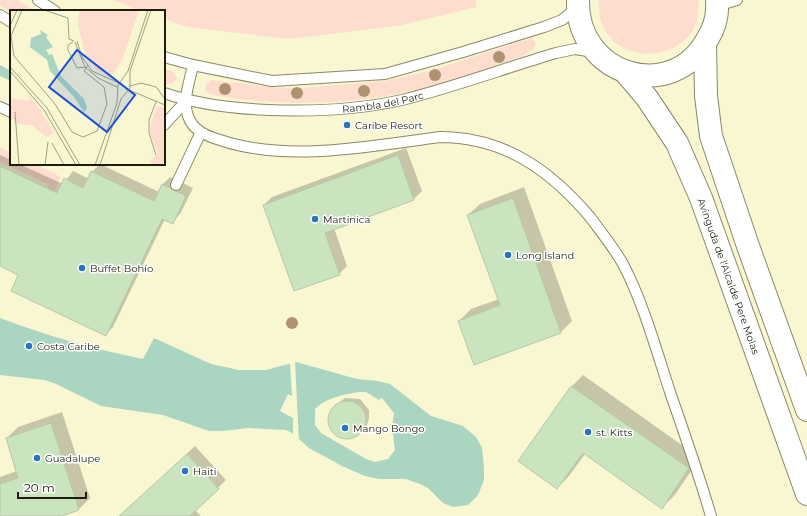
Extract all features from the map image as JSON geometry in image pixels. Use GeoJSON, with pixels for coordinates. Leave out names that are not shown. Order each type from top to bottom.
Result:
{"type":"FeatureCollection","features":[{"type":"Feature","properties":{"kind":"street"},"geometry":{"type":"LineString","coordinates":[[578,4],[583,32],[595,52],[609,64],[625,72],[650,76],[663,74],[687,63],[697,55],[705,45],[712,32],[724,2]]}},
{"type":"Feature","properties":{"kind":"street"},"geometry":{"type":"LineString","coordinates":[[705,45],[706,96],[711,136],[748,246],[807,410]]}},
{"type":"Feature","properties":{"kind":"street","name":"Avinguda de l'Alcalde Pere Molas"},"geometry":{"type":"LineString","coordinates":[[625,72],[647,98],[677,143],[701,198],[807,494]]}},
{"type":"Feature","properties":{"kind":"lane"},"geometry":{"type":"LineString","coordinates":[[38,0],[53,10]]}},
{"type":"Feature","properties":{"kind":"lane"},"geometry":{"type":"LineString","coordinates":[[165,57],[194,66],[272,81],[384,74],[464,52],[562,20],[578,4]]}},
{"type":"Feature","properties":{"kind":"lane"},"geometry":{"type":"LineString","coordinates":[[0,15],[10,21]]}},
{"type":"Feature","properties":{"kind":"lane","name":"Rambla del Parc"},"geometry":{"type":"LineString","coordinates":[[165,93],[186,101],[286,111],[373,105],[402,100],[556,53],[576,49],[595,52]]}},
{"type":"Feature","properties":{"kind":"lane"},"geometry":{"type":"LineString","coordinates":[[194,66],[186,101],[188,117],[200,134],[245,147],[291,151],[317,151],[440,138],[461,138],[484,142],[502,148],[543,171],[581,207],[599,229],[623,264],[640,304],[702,484],[711,516]]}},
{"type":"Feature","properties":{"kind":"lane"},"geometry":{"type":"LineString","coordinates":[[165,124],[186,101]]}},
{"type":"Feature","properties":{"kind":"lane"},"geometry":{"type":"LineString","coordinates":[[0,107],[10,112]]}},
{"type":"Feature","properties":{"kind":"lane"},"geometry":{"type":"LineString","coordinates":[[176,185],[200,134]]}},
{"type":"Feature","properties":{"kind":"shaded area"},"geometry":{"type":"Polygon","coordinates":[[[0,0],[18,0],[33,10],[10,10],[10,12],[0,5],[0,0]]]}},
{"type":"Feature","properties":{"kind":"shaded area"},"geometry":{"type":"Polygon","coordinates":[[[113,0],[476,0],[476,7],[403,25],[289,39],[187,27],[165,19],[165,10],[138,10],[113,0]]]}},
{"type":"Feature","properties":{"kind":"shaded area"},"geometry":{"type":"Polygon","coordinates":[[[599,0],[698,0],[696,23],[685,40],[669,50],[650,54],[630,51],[613,41],[602,24],[599,0]]]}},
{"type":"Feature","properties":{"kind":"shaded area"},"geometry":{"type":"Polygon","coordinates":[[[532,38],[536,44],[534,49],[523,56],[442,83],[390,95],[339,102],[314,103],[237,99],[212,95],[205,91],[206,84],[211,80],[273,87],[302,88],[385,81],[429,71],[532,38]]]}},
{"type":"Feature","properties":{"kind":"shaded area"},"geometry":{"type":"Polygon","coordinates":[[[0,65],[10,70],[10,81],[0,76],[0,65]]]}},
{"type":"Feature","properties":{"kind":"shaded area"},"geometry":{"type":"Polygon","coordinates":[[[165,68],[175,73],[177,79],[171,84],[165,84],[165,68]]]}},
{"type":"Feature","properties":{"kind":"shaded area"},"geometry":{"type":"Polygon","coordinates":[[[0,147],[10,152],[10,165],[37,165],[61,177],[36,230],[29,227],[49,185],[0,162],[0,147]]]}},
{"type":"Feature","properties":{"kind":"shaded area"},"geometry":{"type":"Polygon","coordinates":[[[0,318],[71,342],[143,359],[154,338],[211,364],[239,370],[266,370],[296,362],[357,379],[390,384],[431,416],[463,426],[476,437],[482,448],[484,480],[478,495],[468,505],[453,507],[443,503],[428,488],[420,484],[406,479],[379,479],[365,476],[342,466],[309,448],[292,433],[286,430],[249,428],[209,431],[163,415],[101,406],[54,383],[44,380],[0,375],[0,318]],[[359,392],[330,399],[320,405],[315,409],[315,425],[321,433],[366,459],[375,462],[388,459],[395,450],[392,427],[394,413],[382,398],[379,400],[366,392],[359,392]]]}},
{"type":"Feature","properties":{"kind":"pier"},"geometry":{"type":"Polygon","coordinates":[[[295,361],[299,442],[293,436],[293,418],[280,411],[288,394],[292,396],[290,362],[295,361]]]}},
{"type":"Feature","properties":{"kind":"building","name":"Martinica"},"geometry":{"type":"Polygon","coordinates":[[[398,155],[414,200],[325,233],[340,275],[294,291],[263,205],[398,155]]]}},
{"type":"Feature","properties":{"kind":"building"},"geometry":{"type":"Polygon","coordinates":[[[0,166],[57,193],[64,178],[83,188],[91,171],[154,201],[162,184],[186,196],[173,224],[162,219],[106,336],[11,291],[18,275],[0,266],[0,166]]]}},
{"type":"Feature","properties":{"kind":"building","name":"Long Island"},"geometry":{"type":"Polygon","coordinates":[[[513,198],[561,333],[474,365],[458,321],[500,305],[467,215],[513,198]]]}},
{"type":"Feature","properties":{"kind":"building","name":"st. Kitts"},"geometry":{"type":"Polygon","coordinates":[[[571,386],[689,468],[662,509],[583,453],[557,489],[518,461],[571,386]]]}},
{"type":"Feature","properties":{"kind":"building"},"geometry":{"type":"Polygon","coordinates":[[[343,401],[351,401],[361,406],[365,413],[365,427],[361,434],[351,439],[343,439],[333,434],[331,431],[328,424],[328,416],[333,406],[336,404],[343,401]]]}},
{"type":"Feature","properties":{"kind":"building","name":"Guadalupe"},"geometry":{"type":"Polygon","coordinates":[[[51,423],[79,510],[62,516],[0,516],[0,484],[18,478],[6,438],[51,423]]]}},
{"type":"Feature","properties":{"kind":"building","name":"Haiti"},"geometry":{"type":"Polygon","coordinates":[[[187,454],[219,489],[190,516],[119,516],[187,454]]]}},
{"type":"Feature","properties":{"kind":"place","name":"Caribe Resort"},"geometry":{"type":"Point","coordinates":[347,125]}},
{"type":"Feature","properties":{"kind":"place","name":"Martinica"},"geometry":{"type":"Point","coordinates":[315,219]}},
{"type":"Feature","properties":{"kind":"place","name":"Long Island"},"geometry":{"type":"Point","coordinates":[508,255]}},
{"type":"Feature","properties":{"kind":"place","name":"Buffet Bohío"},"geometry":{"type":"Point","coordinates":[82,268]}},
{"type":"Feature","properties":{"kind":"place","name":"Costa Caribe"},"geometry":{"type":"Point","coordinates":[29,346]}},
{"type":"Feature","properties":{"kind":"place","name":"Mango Bongo"},"geometry":{"type":"Point","coordinates":[345,428]}},
{"type":"Feature","properties":{"kind":"place","name":"st. Kitts"},"geometry":{"type":"Point","coordinates":[588,432]}},
{"type":"Feature","properties":{"kind":"place","name":"Guadalupe"},"geometry":{"type":"Point","coordinates":[37,458]}},
{"type":"Feature","properties":{"kind":"place","name":"Haiti"},"geometry":{"type":"Point","coordinates":[185,471]}}]}
